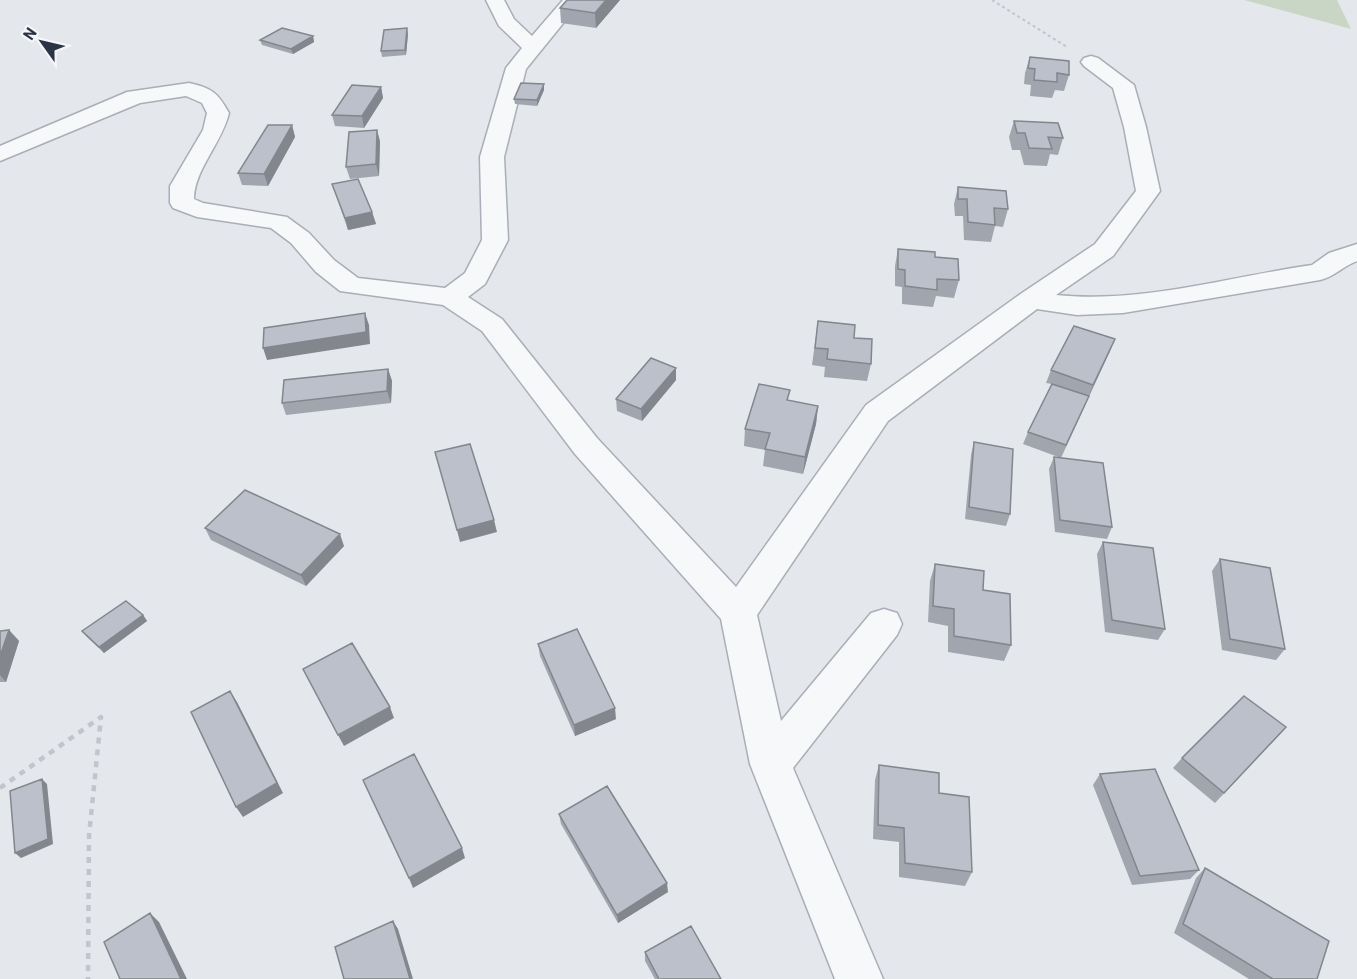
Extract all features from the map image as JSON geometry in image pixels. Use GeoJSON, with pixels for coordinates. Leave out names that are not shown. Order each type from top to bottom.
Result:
{"type":"FeatureCollection","features":[{"type":"Feature","properties":{"kind":"street"},"geometry":{"type":"LineString","coordinates":[[495,0],[506,22],[533,48]]}},
{"type":"Feature","properties":{"kind":"street"},"geometry":{"type":"LineString","coordinates":[[450,297],[476,278],[495,240],[492,156],[516,68],[573,0]]}},
{"type":"Feature","properties":{"kind":"street"},"geometry":{"type":"LineString","coordinates":[[738,613],[877,413],[1032,299],[1104,250],[1132,216],[1148,191],[1135,127],[1123,85],[1091,62]]}},
{"type":"Feature","properties":{"kind":"street"},"geometry":{"type":"LineString","coordinates":[[0,154],[135,97],[189,89],[211,99],[218,113],[214,130],[182,186],[182,203],[197,210],[278,222],[300,238],[325,266],[350,285],[450,297],[492,325],[586,446],[738,613],[771,764],[859,979]]}},
{"type":"Feature","properties":{"kind":"street"},"geometry":{"type":"LineString","coordinates":[[1032,299],[1056,306],[1104,307],[1135,303],[1320,272],[1338,259],[1357,252]]}},
{"type":"Feature","properties":{"kind":"street"},"geometry":{"type":"LineString","coordinates":[[771,764],[884,624]]}},
{"type":"Feature","properties":{"kind":"path"},"geometry":{"type":"LineString","coordinates":[[992,0],[1091,62]]}},
{"type":"Feature","properties":{"kind":"path"},"geometry":{"type":"LineString","coordinates":[[0,788],[100,717],[90,836],[88,979]]}},
{"type":"Feature","properties":{"kind":"green space"},"geometry":{"type":"Polygon","coordinates":[[[1244,0],[1337,0],[1351,29],[1244,0]]]}},
{"type":"Feature","properties":{"kind":"building"},"geometry":{"type":"Polygon","coordinates":[[[567,0],[606,0],[595,13],[560,8],[567,0]]]}},
{"type":"Feature","properties":{"kind":"building"},"geometry":{"type":"Polygon","coordinates":[[[282,28],[313,36],[291,49],[260,40],[282,28]]]}},
{"type":"Feature","properties":{"kind":"building"},"geometry":{"type":"Polygon","coordinates":[[[407,28],[405,50],[381,51],[384,30],[407,28]]]}},
{"type":"Feature","properties":{"kind":"building"},"geometry":{"type":"Polygon","coordinates":[[[1030,57],[1069,61],[1069,75],[1057,73],[1057,82],[1034,80],[1035,69],[1028,68],[1030,57]]]}},
{"type":"Feature","properties":{"kind":"building"},"geometry":{"type":"Polygon","coordinates":[[[521,83],[544,84],[537,100],[514,99],[521,83]]]}},
{"type":"Feature","properties":{"kind":"building"},"geometry":{"type":"Polygon","coordinates":[[[352,85],[381,87],[362,116],[332,115],[352,85]]]}},
{"type":"Feature","properties":{"kind":"building"},"geometry":{"type":"Polygon","coordinates":[[[1014,121],[1058,123],[1063,138],[1048,137],[1052,149],[1029,148],[1025,133],[1017,133],[1014,121]]]}},
{"type":"Feature","properties":{"kind":"building"},"geometry":{"type":"Polygon","coordinates":[[[268,125],[292,125],[264,174],[238,173],[268,125]]]}},
{"type":"Feature","properties":{"kind":"building"},"geometry":{"type":"Polygon","coordinates":[[[377,130],[376,164],[346,167],[349,132],[377,130]]]}},
{"type":"Feature","properties":{"kind":"building"},"geometry":{"type":"Polygon","coordinates":[[[358,179],[372,212],[345,218],[332,184],[358,179]]]}},
{"type":"Feature","properties":{"kind":"building"},"geometry":{"type":"Polygon","coordinates":[[[958,187],[1006,191],[1008,209],[994,208],[995,225],[968,222],[967,199],[958,199],[958,187]]]}},
{"type":"Feature","properties":{"kind":"building"},"geometry":{"type":"Polygon","coordinates":[[[898,249],[935,252],[935,257],[958,259],[959,280],[937,279],[937,290],[905,286],[905,270],[898,269],[898,249]]]}},
{"type":"Feature","properties":{"kind":"building"},"geometry":{"type":"Polygon","coordinates":[[[365,313],[366,332],[263,348],[264,328],[365,313]]]}},
{"type":"Feature","properties":{"kind":"building"},"geometry":{"type":"Polygon","coordinates":[[[818,321],[855,325],[854,338],[872,339],[871,364],[827,359],[828,349],[815,348],[818,321]]]}},
{"type":"Feature","properties":{"kind":"building"},"geometry":{"type":"Polygon","coordinates":[[[1074,326],[1115,339],[1093,385],[1051,370],[1074,326]]]}},
{"type":"Feature","properties":{"kind":"building"},"geometry":{"type":"Polygon","coordinates":[[[651,358],[676,368],[641,409],[616,399],[651,358]]]}},
{"type":"Feature","properties":{"kind":"building"},"geometry":{"type":"Polygon","coordinates":[[[388,369],[387,391],[282,403],[284,380],[388,369]]]}},
{"type":"Feature","properties":{"kind":"building"},"geometry":{"type":"Polygon","coordinates":[[[759,384],[790,390],[787,400],[818,406],[805,457],[765,449],[770,433],[745,429],[759,384]]]}},
{"type":"Feature","properties":{"kind":"building"},"geometry":{"type":"Polygon","coordinates":[[[1052,384],[1089,396],[1066,445],[1028,432],[1052,384]]]}},
{"type":"Feature","properties":{"kind":"building"},"geometry":{"type":"Polygon","coordinates":[[[974,442],[1013,449],[1010,514],[969,507],[974,442]]]}},
{"type":"Feature","properties":{"kind":"building"},"geometry":{"type":"Polygon","coordinates":[[[470,444],[494,520],[457,530],[435,452],[470,444]]]}},
{"type":"Feature","properties":{"kind":"building"},"geometry":{"type":"Polygon","coordinates":[[[1054,457],[1103,463],[1112,527],[1060,520],[1054,457]]]}},
{"type":"Feature","properties":{"kind":"building"},"geometry":{"type":"Polygon","coordinates":[[[245,490],[340,534],[301,575],[205,528],[245,490]]]}},
{"type":"Feature","properties":{"kind":"building"},"geometry":{"type":"Polygon","coordinates":[[[1103,542],[1153,548],[1165,629],[1112,620],[1103,542]]]}},
{"type":"Feature","properties":{"kind":"building"},"geometry":{"type":"Polygon","coordinates":[[[1220,559],[1270,568],[1285,649],[1230,639],[1220,559]]]}},
{"type":"Feature","properties":{"kind":"building"},"geometry":{"type":"Polygon","coordinates":[[[935,564],[984,571],[983,590],[1010,594],[1011,645],[954,636],[954,609],[933,606],[935,564]]]}},
{"type":"Feature","properties":{"kind":"building"},"geometry":{"type":"Polygon","coordinates":[[[126,601],[143,615],[99,647],[82,631],[126,601]]]}},
{"type":"Feature","properties":{"kind":"building"},"geometry":{"type":"Polygon","coordinates":[[[577,629],[615,708],[574,725],[538,644],[577,629]]]}},
{"type":"Feature","properties":{"kind":"building"},"geometry":{"type":"Polygon","coordinates":[[[9,630],[0,656],[0,631],[9,630]]]}},
{"type":"Feature","properties":{"kind":"building"},"geometry":{"type":"Polygon","coordinates":[[[352,643],[390,707],[338,735],[303,669],[352,643]]]}},
{"type":"Feature","properties":{"kind":"building"},"geometry":{"type":"Polygon","coordinates":[[[230,691],[277,783],[236,807],[191,712],[230,691]]]}},
{"type":"Feature","properties":{"kind":"building"},"geometry":{"type":"Polygon","coordinates":[[[1244,696],[1286,727],[1224,793],[1182,758],[1244,696]]]}},
{"type":"Feature","properties":{"kind":"building"},"geometry":{"type":"Polygon","coordinates":[[[414,754],[462,848],[409,878],[363,780],[414,754]]]}},
{"type":"Feature","properties":{"kind":"building"},"geometry":{"type":"Polygon","coordinates":[[[879,765],[939,773],[939,793],[969,797],[972,872],[905,863],[904,828],[878,825],[879,765]]]}},
{"type":"Feature","properties":{"kind":"building"},"geometry":{"type":"Polygon","coordinates":[[[1155,769],[1199,870],[1140,876],[1100,774],[1155,769]]]}},
{"type":"Feature","properties":{"kind":"building"},"geometry":{"type":"Polygon","coordinates":[[[42,779],[48,839],[15,853],[10,791],[42,779]]]}},
{"type":"Feature","properties":{"kind":"building"},"geometry":{"type":"Polygon","coordinates":[[[607,786],[667,883],[617,915],[559,814],[607,786]]]}},
{"type":"Feature","properties":{"kind":"building"},"geometry":{"type":"Polygon","coordinates":[[[1205,868],[1329,941],[1317,979],[1273,979],[1183,924],[1205,868]]]}},
{"type":"Feature","properties":{"kind":"building"},"geometry":{"type":"Polygon","coordinates":[[[150,913],[181,979],[120,979],[104,942],[150,913]]]}},
{"type":"Feature","properties":{"kind":"building"},"geometry":{"type":"Polygon","coordinates":[[[393,921],[410,979],[344,979],[335,947],[393,921]]]}},
{"type":"Feature","properties":{"kind":"building"},"geometry":{"type":"Polygon","coordinates":[[[691,926],[721,979],[659,979],[645,952],[691,926]]]}}]}
